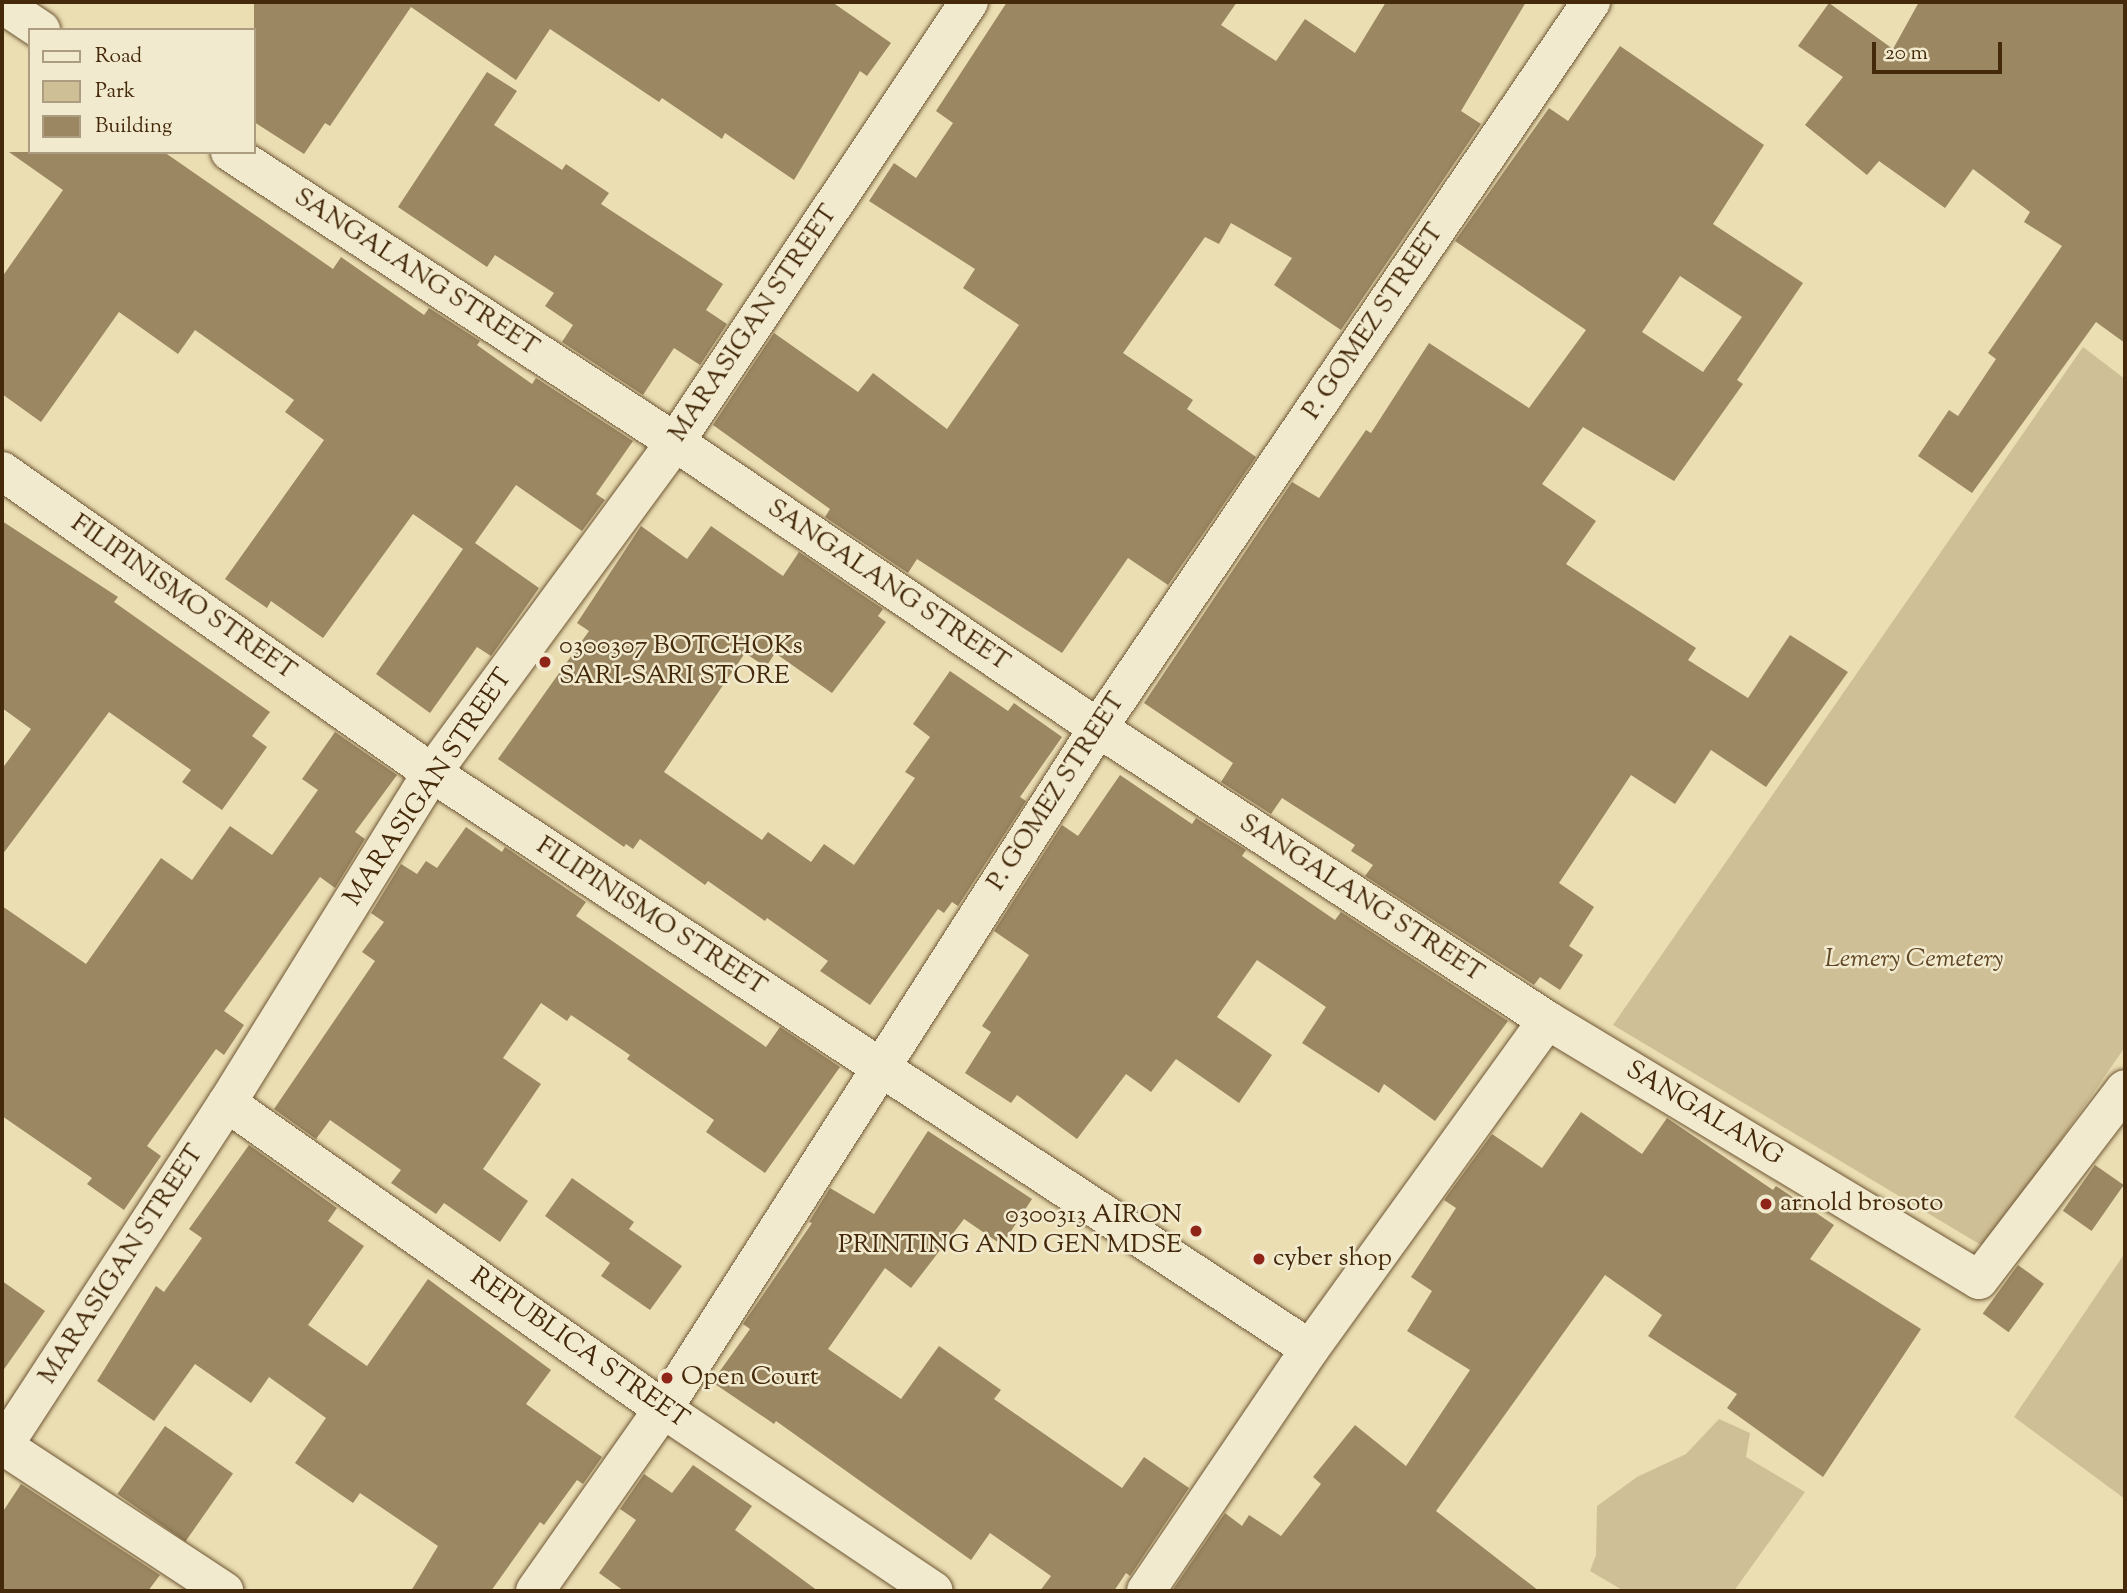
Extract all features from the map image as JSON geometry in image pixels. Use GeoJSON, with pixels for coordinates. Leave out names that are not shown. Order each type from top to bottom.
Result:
{"type":"FeatureCollection","features":[{"type":"Feature","properties":{"kind":"street","name":"MARASIGAN STREET"},"geometry":{"type":"LineString","coordinates":[[2,1447],[228,1103],[432,773],[675,442],[969,2]]}},
{"type":"Feature","properties":{"kind":"street","name":"P. GOMEZ STREET"},"geometry":{"type":"LineString","coordinates":[[535,1591],[663,1409],[1098,728],[1591,2]]}},
{"type":"Feature","properties":{"kind":"street"},"geometry":{"type":"LineString","coordinates":[[2,4],[38,28]]}},
{"type":"Feature","properties":{"kind":"street","name":"SANGALANG STREET"},"geometry":{"type":"LineString","coordinates":[[233,154],[675,442],[1098,728],[1547,1020]]}},
{"type":"Feature","properties":{"kind":"street","name":"FILIPINISMO STREET"},"geometry":{"type":"LineString","coordinates":[[2,471],[432,773],[1310,1349]]}},
{"type":"Feature","properties":{"kind":"street"},"geometry":{"type":"LineString","coordinates":[[1146,1591],[1310,1349],[1547,1020]]}},
{"type":"Feature","properties":{"kind":"street","name":"SANGALANG"},"geometry":{"type":"LineString","coordinates":[[1547,1020],[1979,1280],[2125,1089]]}},
{"type":"Feature","properties":{"kind":"street","name":"REPUBLICA STREET"},"geometry":{"type":"LineString","coordinates":[[228,1103],[663,1409],[934,1591]]}},
{"type":"Feature","properties":{"kind":"street"},"geometry":{"type":"LineString","coordinates":[[2,1447],[224,1591]]}},
{"type":"Feature","properties":{"kind":"green space","name":"Lemery Cemetery"},"geometry":{"type":"Polygon","coordinates":[[[2083,347],[2125,379],[2125,1047],[1986,1248],[1613,1025],[2083,347]]]}},
{"type":"Feature","properties":{"kind":"green space"},"geometry":{"type":"Polygon","coordinates":[[[2125,1253],[2125,1499],[2014,1417],[2125,1253]]]}},
{"type":"Feature","properties":{"kind":"green space"},"geometry":{"type":"Polygon","coordinates":[[[1719,1419],[1750,1433],[1746,1457],[1805,1492],[1734,1591],[1624,1591],[1590,1571],[1596,1555],[1597,1506],[1637,1477],[1686,1454],[1719,1419]]]}},
{"type":"Feature","properties":{"kind":"building"},"geometry":{"type":"Polygon","coordinates":[[[254,2],[832,2],[891,43],[867,76],[860,71],[794,180],[725,133],[722,139],[662,98],[659,102],[550,29],[516,80],[411,7],[330,126],[325,123],[304,154],[256,123],[254,2]]]}},
{"type":"Feature","properties":{"kind":"building"},"geometry":{"type":"Polygon","coordinates":[[[1007,2],[1237,2],[1221,25],[1276,61],[1305,19],[1355,53],[1386,2],[1526,2],[1461,111],[1481,124],[1341,330],[1274,285],[1292,258],[1231,223],[1219,244],[1205,237],[1123,353],[1193,400],[1187,409],[1256,457],[1168,585],[1128,558],[1062,653],[917,559],[908,573],[825,517],[830,509],[713,425],[774,333],[858,392],[873,373],[947,429],[1019,325],[963,288],[975,269],[869,201],[894,163],[916,178],[953,123],[936,111],[1007,2]]]}},
{"type":"Feature","properties":{"kind":"building"},"geometry":{"type":"Polygon","coordinates":[[[1919,2],[2125,2],[2125,343],[2096,322],[1972,493],[1918,456],[1949,410],[1958,416],[1996,359],[1988,353],[2062,246],[2024,222],[2030,212],[1973,169],[1945,208],[1879,161],[1867,175],[1805,125],[1843,77],[1798,46],[1829,3],[1893,49],[1919,2]]]}},
{"type":"Feature","properties":{"kind":"building"},"geometry":{"type":"Polygon","coordinates":[[[1620,46],[1764,145],[1713,224],[1803,283],[1737,380],[1743,384],[1674,481],[1583,427],[1542,484],[1596,521],[1566,564],[1696,648],[1688,660],[1748,698],[1790,635],[1848,672],[1766,787],[1711,750],[1675,804],[1631,775],[1559,883],[1594,907],[1569,946],[1583,955],[1560,990],[1540,977],[1534,985],[1365,876],[1373,865],[1351,851],[1355,845],[1282,798],[1271,814],[1221,782],[1233,763],[1144,703],[1292,482],[1319,498],[1366,430],[1371,433],[1429,343],[1529,408],[1586,330],[1455,241],[1549,108],[1568,121],[1620,46]],[[1680,276],[1642,332],[1703,372],[1742,317],[1680,276]]]}},
{"type":"Feature","properties":{"kind":"building"},"geometry":{"type":"Polygon","coordinates":[[[487,72],[517,91],[494,125],[562,170],[566,164],[609,193],[601,204],[723,284],[706,310],[727,324],[700,365],[674,348],[643,395],[562,342],[573,325],[545,306],[554,293],[495,255],[487,267],[398,207],[487,72]]]}},
{"type":"Feature","properties":{"kind":"building"},"geometry":{"type":"Polygon","coordinates":[[[9,152],[167,154],[333,269],[341,257],[424,315],[429,308],[480,341],[477,345],[532,384],[536,378],[633,441],[596,494],[605,500],[582,531],[516,485],[475,543],[539,588],[491,656],[477,647],[430,713],[376,674],[463,549],[413,514],[323,638],[271,601],[267,608],[225,579],[324,440],[285,412],[294,400],[195,330],[178,354],[119,312],[41,422],[2,394],[2,277],[63,190],[9,152]]]}},
{"type":"Feature","properties":{"kind":"building"},"geometry":{"type":"Polygon","coordinates":[[[2,521],[118,597],[114,602],[270,712],[252,736],[267,747],[222,810],[182,782],[191,770],[109,712],[2,855],[2,769],[31,729],[2,708],[2,521]]]}},
{"type":"Feature","properties":{"kind":"building"},"geometry":{"type":"Polygon","coordinates":[[[641,526],[687,559],[711,526],[783,576],[799,552],[883,609],[878,616],[886,622],[832,693],[775,653],[766,667],[745,653],[664,772],[762,840],[768,832],[811,862],[824,844],[854,865],[915,778],[905,772],[930,737],[913,724],[950,671],[1008,711],[1014,703],[1062,737],[1020,797],[1026,801],[958,906],[952,902],[944,913],[938,909],[870,1005],[820,971],[828,961],[767,918],[765,921],[708,881],[705,885],[640,839],[633,849],[626,844],[624,847],[498,759],[589,631],[577,623],[641,526]]]}},
{"type":"Feature","properties":{"kind":"building"},"geometry":{"type":"Polygon","coordinates":[[[335,732],[397,775],[355,832],[365,839],[335,888],[320,877],[224,1011],[244,1025],[224,1055],[216,1049],[147,1146],[161,1156],[124,1210],[87,1184],[92,1178],[2,1116],[2,906],[86,964],[161,858],[192,880],[230,826],[272,855],[318,790],[302,779],[335,732]]]}},
{"type":"Feature","properties":{"kind":"building"},"geometry":{"type":"Polygon","coordinates":[[[1120,775],[1192,824],[1196,818],[1246,850],[1242,856],[1335,920],[1341,912],[1508,1021],[1435,1121],[1384,1084],[1379,1093],[1302,1043],[1326,1007],[1257,960],[1217,1017],[1272,1055],[1239,1103],[1176,1059],[1151,1092],[1126,1074],[1077,1139],[1017,1095],[1011,1103],[965,1073],[991,1032],[982,1026],[1029,955],[994,931],[1062,825],[1078,836],[1120,775]]]}},
{"type":"Feature","properties":{"kind":"building"},"geometry":{"type":"Polygon","coordinates":[[[466,827],[502,852],[505,847],[586,902],[576,916],[766,1047],[780,1027],[840,1067],[765,1173],[706,1132],[714,1120],[627,1059],[630,1055],[571,1015],[567,1021],[541,1003],[503,1058],[541,1084],[483,1169],[528,1201],[500,1242],[444,1203],[436,1214],[391,1183],[401,1170],[330,1120],[316,1139],[274,1109],[375,961],[362,952],[384,922],[371,913],[401,864],[417,874],[426,861],[437,868],[466,827]]]}},
{"type":"Feature","properties":{"kind":"building"},"geometry":{"type":"Polygon","coordinates":[[[1581,1112],[1642,1154],[1667,1118],[1773,1190],[1776,1186],[1834,1225],[1810,1259],[1921,1329],[1823,1477],[1727,1408],[1737,1394],[1648,1336],[1662,1315],[1605,1275],[1436,1511],[1539,1591],[1172,1591],[1225,1513],[1242,1526],[1249,1515],[1281,1536],[1321,1484],[1313,1477],[1355,1425],[1406,1466],[1470,1370],[1407,1331],[1432,1291],[1411,1277],[1456,1208],[1444,1200],[1492,1134],[1542,1168],[1581,1112]]]}},
{"type":"Feature","properties":{"kind":"building"},"geometry":{"type":"Polygon","coordinates":[[[928,1131],[1032,1199],[1002,1245],[964,1219],[911,1288],[885,1268],[828,1349],[901,1399],[939,1346],[1001,1390],[994,1399],[1122,1488],[1144,1457],[1189,1488],[1130,1576],[1126,1573],[1114,1591],[1040,1591],[1051,1576],[990,1533],[971,1560],[776,1421],[774,1424],[712,1382],[750,1329],[743,1324],[812,1223],[809,1222],[830,1188],[874,1214],[928,1131]]]}},
{"type":"Feature","properties":{"kind":"building"},"geometry":{"type":"Polygon","coordinates":[[[249,1145],[337,1208],[328,1221],[364,1246],[308,1325],[367,1366],[428,1279],[551,1370],[526,1404],[602,1457],[583,1484],[577,1480],[544,1525],[540,1522],[491,1591],[411,1591],[438,1546],[360,1493],[353,1503],[295,1463],[326,1418],[269,1377],[251,1403],[195,1364],[154,1421],[97,1381],[156,1286],[164,1292],[202,1238],[189,1229],[249,1145]]]}},
{"type":"Feature","properties":{"kind":"building"},"geometry":{"type":"Polygon","coordinates":[[[2095,1165],[2124,1185],[2092,1231],[2063,1211],[2095,1165]]]}},
{"type":"Feature","properties":{"kind":"building"},"geometry":{"type":"Polygon","coordinates":[[[572,1178],[634,1222],[629,1229],[682,1266],[650,1310],[601,1276],[610,1263],[545,1216],[572,1178]]]}},
{"type":"Feature","properties":{"kind":"building"},"geometry":{"type":"Polygon","coordinates":[[[2018,1265],[2044,1284],[2009,1332],[1983,1314],[2018,1265]]]}},
{"type":"Feature","properties":{"kind":"building"},"geometry":{"type":"Polygon","coordinates":[[[2,1281],[45,1311],[2,1372],[2,1281]]]}},
{"type":"Feature","properties":{"kind":"building"},"geometry":{"type":"Polygon","coordinates":[[[165,1426],[233,1474],[185,1542],[117,1494],[165,1426]]]}},
{"type":"Feature","properties":{"kind":"building"},"geometry":{"type":"Polygon","coordinates":[[[693,1465],[752,1506],[735,1530],[818,1591],[624,1591],[599,1573],[636,1520],[620,1509],[644,1474],[672,1493],[693,1465]]]}},
{"type":"Feature","properties":{"kind":"building"},"geometry":{"type":"Polygon","coordinates":[[[21,1484],[160,1575],[148,1591],[2,1591],[2,1513],[21,1484]]]}},
{"type":"Feature","properties":{"kind":"place","name":"0300307 BOTCHOKs SARI-SARI STORE"},"geometry":{"type":"Point","coordinates":[545,662]}},
{"type":"Feature","properties":{"kind":"place","name":"arnold brosoto"},"geometry":{"type":"Point","coordinates":[1766,1204]}},
{"type":"Feature","properties":{"kind":"place","name":"0300313 AIRON PRINTING AND GEN MDSE"},"geometry":{"type":"Point","coordinates":[1196,1231]}},
{"type":"Feature","properties":{"kind":"place","name":"cyber shop"},"geometry":{"type":"Point","coordinates":[1259,1259]}},
{"type":"Feature","properties":{"kind":"place","name":"Open Court"},"geometry":{"type":"Point","coordinates":[667,1378]}}]}
